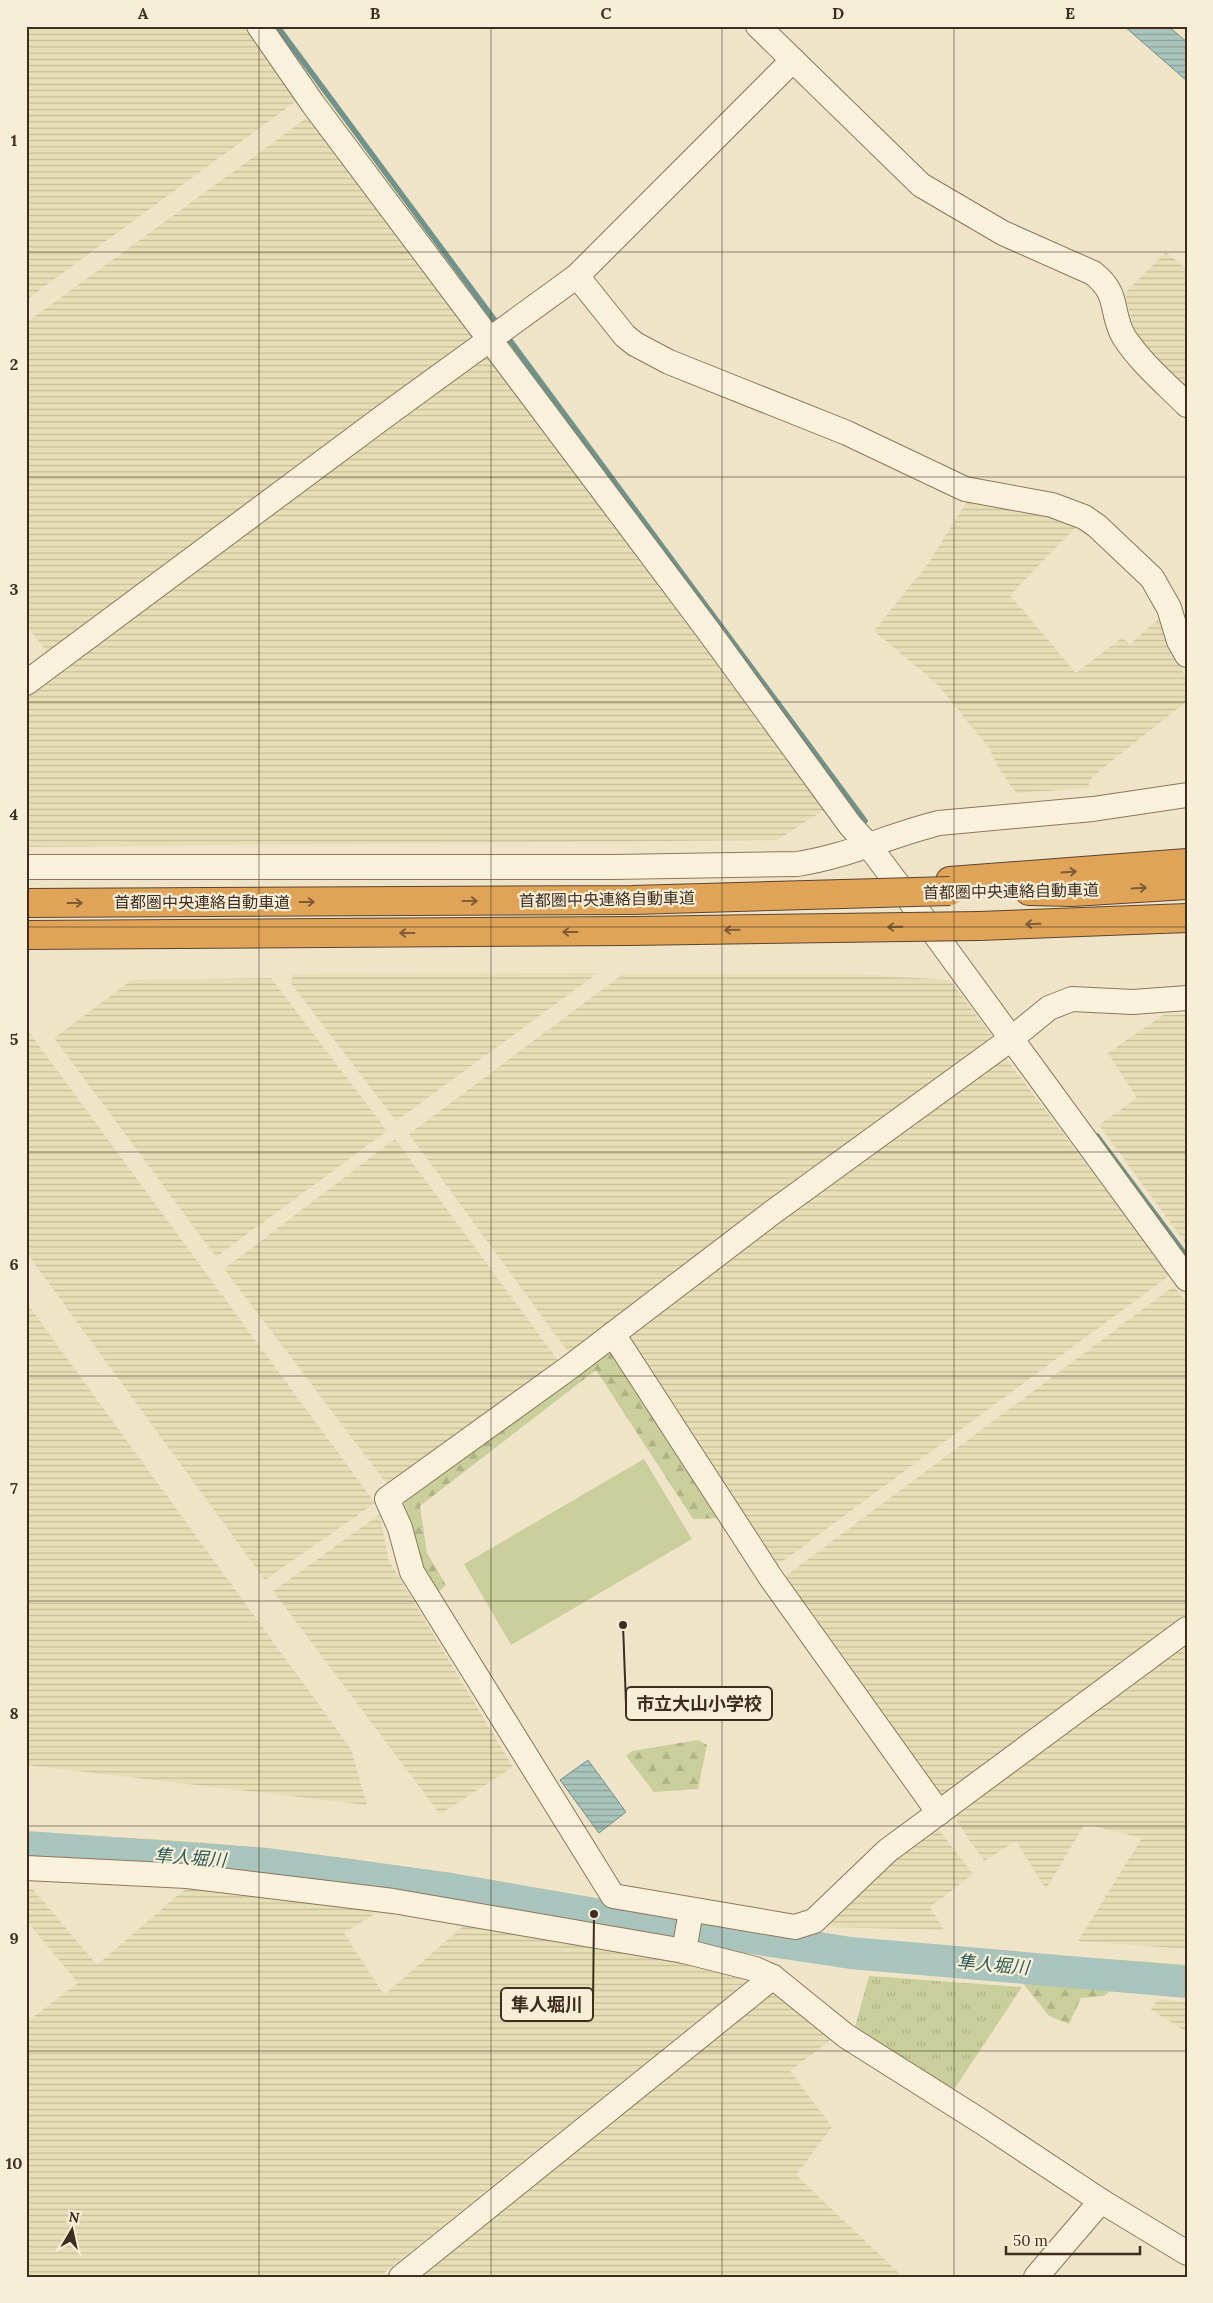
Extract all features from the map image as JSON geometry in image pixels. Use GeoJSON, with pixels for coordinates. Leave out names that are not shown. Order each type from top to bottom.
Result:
{"type":"FeatureCollection","features":[{"type":"Feature","properties":{"kind":"highway"},"geometry":{"type":"LineString","coordinates":[[950,886],[1187,863]]}},
{"type":"Feature","properties":{"kind":"highway","name":"首都圏中央連絡自動車道"},"geometry":{"type":"LineString","coordinates":[[26,903],[713,898],[950,886],[1072,892],[1187,886]]}},
{"type":"Feature","properties":{"kind":"highway","name":"首都圏中央連絡自動車道"},"geometry":{"type":"LineString","coordinates":[[26,935],[631,931],[979,926],[1187,918]]}},
{"type":"Feature","properties":{"kind":"street"},"geometry":{"type":"LineString","coordinates":[[259,26],[314,104],[491,339],[850,825],[869,846],[1187,1279]]}},
{"type":"Feature","properties":{"kind":"street"},"geometry":{"type":"LineString","coordinates":[[758,26],[922,185],[1003,233],[1093,274],[1103,281],[1115,303],[1117,320],[1124,336],[1133,349],[1187,405]]}},
{"type":"Feature","properties":{"kind":"street"},"geometry":{"type":"LineString","coordinates":[[26,683],[386,415],[577,276],[793,60]]}},
{"type":"Feature","properties":{"kind":"street"},"geometry":{"type":"LineString","coordinates":[[577,276],[625,336],[635,344],[669,362],[848,433],[965,489],[1052,505],[1084,517],[1097,526],[1152,578],[1169,608],[1179,640],[1187,655]]}},
{"type":"Feature","properties":{"kind":"street"},"geometry":{"type":"LineString","coordinates":[[26,867],[612,867],[787,864],[820,861],[869,846],[914,829],[938,823],[1093,809],[1187,794]]}},
{"type":"Feature","properties":{"kind":"street"},"geometry":{"type":"LineString","coordinates":[[1187,998],[1132,1002],[1072,999],[1049,1008],[1011,1039],[773,1212],[614,1334],[387,1500],[400,1528],[412,1572],[613,1896],[691,1911],[795,1927],[814,1921],[887,1851],[1187,1628]]}},
{"type":"Feature","properties":{"kind":"street"},"geometry":{"type":"LineString","coordinates":[[614,1334],[770,1578],[939,1813]]}},
{"type":"Feature","properties":{"kind":"street"},"geometry":{"type":"LineString","coordinates":[[26,1868],[187,1876],[354,1896],[685,1946],[755,1969],[773,1977],[846,2036],[982,2122],[1101,2201],[1187,2253]]}},
{"type":"Feature","properties":{"kind":"street"},"geometry":{"type":"LineString","coordinates":[[685,1946],[691,1911]]}},
{"type":"Feature","properties":{"kind":"street"},"geometry":{"type":"LineString","coordinates":[[401,2277],[773,1977]]}},
{"type":"Feature","properties":{"kind":"street"},"geometry":{"type":"LineString","coordinates":[[1036,2277],[1101,2201]]}},
{"type":"Feature","properties":{"kind":"shaded area"},"geometry":{"type":"Polygon","coordinates":[[[26,26],[245,26],[299,99],[26,300],[26,26]]]}},
{"type":"Feature","properties":{"kind":"shaded area"},"geometry":{"type":"Polygon","coordinates":[[[308,117],[473,335],[47,652],[26,625],[26,323],[308,117]]]}},
{"type":"Feature","properties":{"kind":"shaded area"},"geometry":{"type":"Polygon","coordinates":[[[1166,252],[1187,270],[1187,390],[1147,351],[1135,335],[1125,293],[1166,252]]]}},
{"type":"Feature","properties":{"kind":"shaded area"},"geometry":{"type":"Polygon","coordinates":[[[490,355],[824,810],[777,840],[26,847],[26,696],[490,355]]]}},
{"type":"Feature","properties":{"kind":"shaded area"},"geometry":{"type":"Polygon","coordinates":[[[968,500],[1053,515],[1077,526],[1010,595],[1076,673],[1123,637],[1129,645],[1163,615],[1174,652],[1187,681],[1187,701],[1098,772],[1092,778],[1087,788],[1016,793],[999,769],[989,748],[937,684],[874,631],[927,565],[968,500]]]}},
{"type":"Feature","properties":{"kind":"shaded area"},"geometry":{"type":"Polygon","coordinates":[[[598,973],[396,1121],[290,982],[294,974],[598,973]]]}},
{"type":"Feature","properties":{"kind":"shaded area"},"geometry":{"type":"Polygon","coordinates":[[[623,974],[855,974],[950,980],[995,1040],[571,1356],[409,1134],[623,974]]]}},
{"type":"Feature","properties":{"kind":"shaded area"},"geometry":{"type":"Polygon","coordinates":[[[271,978],[387,1131],[216,1257],[54,1038],[132,980],[271,978]]]}},
{"type":"Feature","properties":{"kind":"shaded area"},"geometry":{"type":"Polygon","coordinates":[[[1187,1014],[1187,1245],[1099,1125],[1137,1098],[1108,1053],[1163,1015],[1187,1014]]]}},
{"type":"Feature","properties":{"kind":"shaded area"},"geometry":{"type":"Polygon","coordinates":[[[26,1028],[375,1503],[265,1580],[26,1252],[26,1028]]]}},
{"type":"Feature","properties":{"kind":"shaded area"},"geometry":{"type":"Polygon","coordinates":[[[1005,1057],[1170,1275],[775,1567],[625,1336],[1005,1057]]]}},
{"type":"Feature","properties":{"kind":"shaded area"},"geometry":{"type":"Polygon","coordinates":[[[395,1139],[560,1363],[390,1488],[224,1269],[395,1139]]]}},
{"type":"Feature","properties":{"kind":"shaded area"},"geometry":{"type":"Polygon","coordinates":[[[1174,1286],[1187,1303],[1187,1620],[943,1801],[783,1578],[1174,1286]]]}},
{"type":"Feature","properties":{"kind":"shaded area"},"geometry":{"type":"Polygon","coordinates":[[[26,1302],[351,1749],[367,1805],[26,1765],[26,1302]]]}},
{"type":"Feature","properties":{"kind":"shaded area"},"geometry":{"type":"Polygon","coordinates":[[[380,1514],[388,1559],[513,1767],[440,1814],[273,1591],[380,1514]]]}},
{"type":"Feature","properties":{"kind":"shaded area"},"geometry":{"type":"Polygon","coordinates":[[[1187,1641],[1187,1949],[1078,1941],[1142,1838],[1085,1824],[1046,1889],[1016,1841],[984,1861],[951,1813],[1187,1641]]]}},
{"type":"Feature","properties":{"kind":"shaded area"},"geometry":{"type":"Polygon","coordinates":[[[937,1827],[973,1874],[930,1907],[944,1930],[826,1927],[883,1869],[937,1827]]]}},
{"type":"Feature","properties":{"kind":"shaded area"},"geometry":{"type":"Polygon","coordinates":[[[26,1881],[97,1965],[185,1889],[384,1908],[344,1933],[384,1995],[467,1923],[703,1963],[753,1976],[379,2277],[26,2277],[26,2018],[29,2020],[78,1983],[26,1920],[26,1881]]]}},
{"type":"Feature","properties":{"kind":"shaded area"},"geometry":{"type":"Polygon","coordinates":[[[776,1990],[833,2038],[790,2071],[832,2127],[796,2175],[903,2277],[418,2277],[776,1990]]]}},
{"type":"Feature","properties":{"kind":"shaded area"},"geometry":{"type":"Polygon","coordinates":[[[1158,1999],[1187,2002],[1187,2032],[1151,2010],[1158,1999]]]}},
{"type":"Feature","properties":{"kind":"green space"},"geometry":{"type":"Polygon","coordinates":[[[604,1352],[612,1354],[724,1518],[693,1519],[596,1370],[420,1506],[427,1553],[446,1585],[434,1596],[411,1555],[404,1507],[405,1498],[604,1352]]]}},
{"type":"Feature","properties":{"kind":"green space"},"geometry":{"type":"Polygon","coordinates":[[[644,1459],[692,1539],[511,1645],[464,1564],[644,1459]]]}},
{"type":"Feature","properties":{"kind":"green space"},"geometry":{"type":"Polygon","coordinates":[[[698,1740],[707,1745],[698,1789],[654,1792],[626,1756],[632,1751],[698,1740]]]}},
{"type":"Feature","properties":{"kind":"green space"},"geometry":{"type":"Polygon","coordinates":[[[26,1832],[221,1844],[357,1860],[677,1912],[676,1924],[489,1891],[274,1862],[26,1845],[26,1832]]]}},
{"type":"Feature","properties":{"kind":"green space"},"geometry":{"type":"Polygon","coordinates":[[[26,1852],[188,1861],[296,1872],[512,1904],[674,1932],[673,1940],[26,1860],[26,1852]]]}},
{"type":"Feature","properties":{"kind":"green space"},"geometry":{"type":"Polygon","coordinates":[[[703,1918],[827,1935],[952,1949],[1187,1965],[1187,1976],[1117,1968],[867,1950],[695,1927],[703,1918]]]}},
{"type":"Feature","properties":{"kind":"green space"},"geometry":{"type":"Polygon","coordinates":[[[1027,1975],[1123,1980],[1104,1996],[1081,1998],[1069,2024],[1049,2016],[1022,1982],[1027,1975]]]}},
{"type":"Feature","properties":{"kind":"green space"},"geometry":{"type":"Polygon","coordinates":[[[869,1976],[1022,1987],[953,2091],[855,2027],[869,1976]]]}},
{"type":"Feature","properties":{"kind":"water"},"geometry":{"type":"Polygon","coordinates":[[[1124,26],[1168,26],[1187,42],[1187,81],[1124,26]]]}},
{"type":"Feature","properties":{"kind":"water"},"geometry":{"type":"Polygon","coordinates":[[[588,1760],[626,1812],[599,1833],[560,1780],[588,1760]]]}},
{"type":"Feature","properties":{"kind":"waterway"},"geometry":{"type":"LineString","coordinates":[[277,26],[499,326]]}},
{"type":"Feature","properties":{"kind":"waterway"},"geometry":{"type":"LineString","coordinates":[[506,335],[865,821]]}},
{"type":"Feature","properties":{"kind":"waterway"},"geometry":{"type":"LineString","coordinates":[[1097,1136],[1187,1257]]}},
{"type":"Feature","properties":{"kind":"waterway","name":"隼人堀川"},"geometry":{"type":"LineString","coordinates":[[26,1847],[268,1864],[445,1888],[594,1914],[851,1953],[1187,1982]]}},
{"type":"Feature","properties":{"kind":"place","name":"市立大山小学校"},"geometry":{"type":"Point","coordinates":[623,1625]}},
{"type":"Feature","properties":{"kind":"place","name":"隼人堀川"},"geometry":{"type":"Point","coordinates":[594,1914]}}]}
